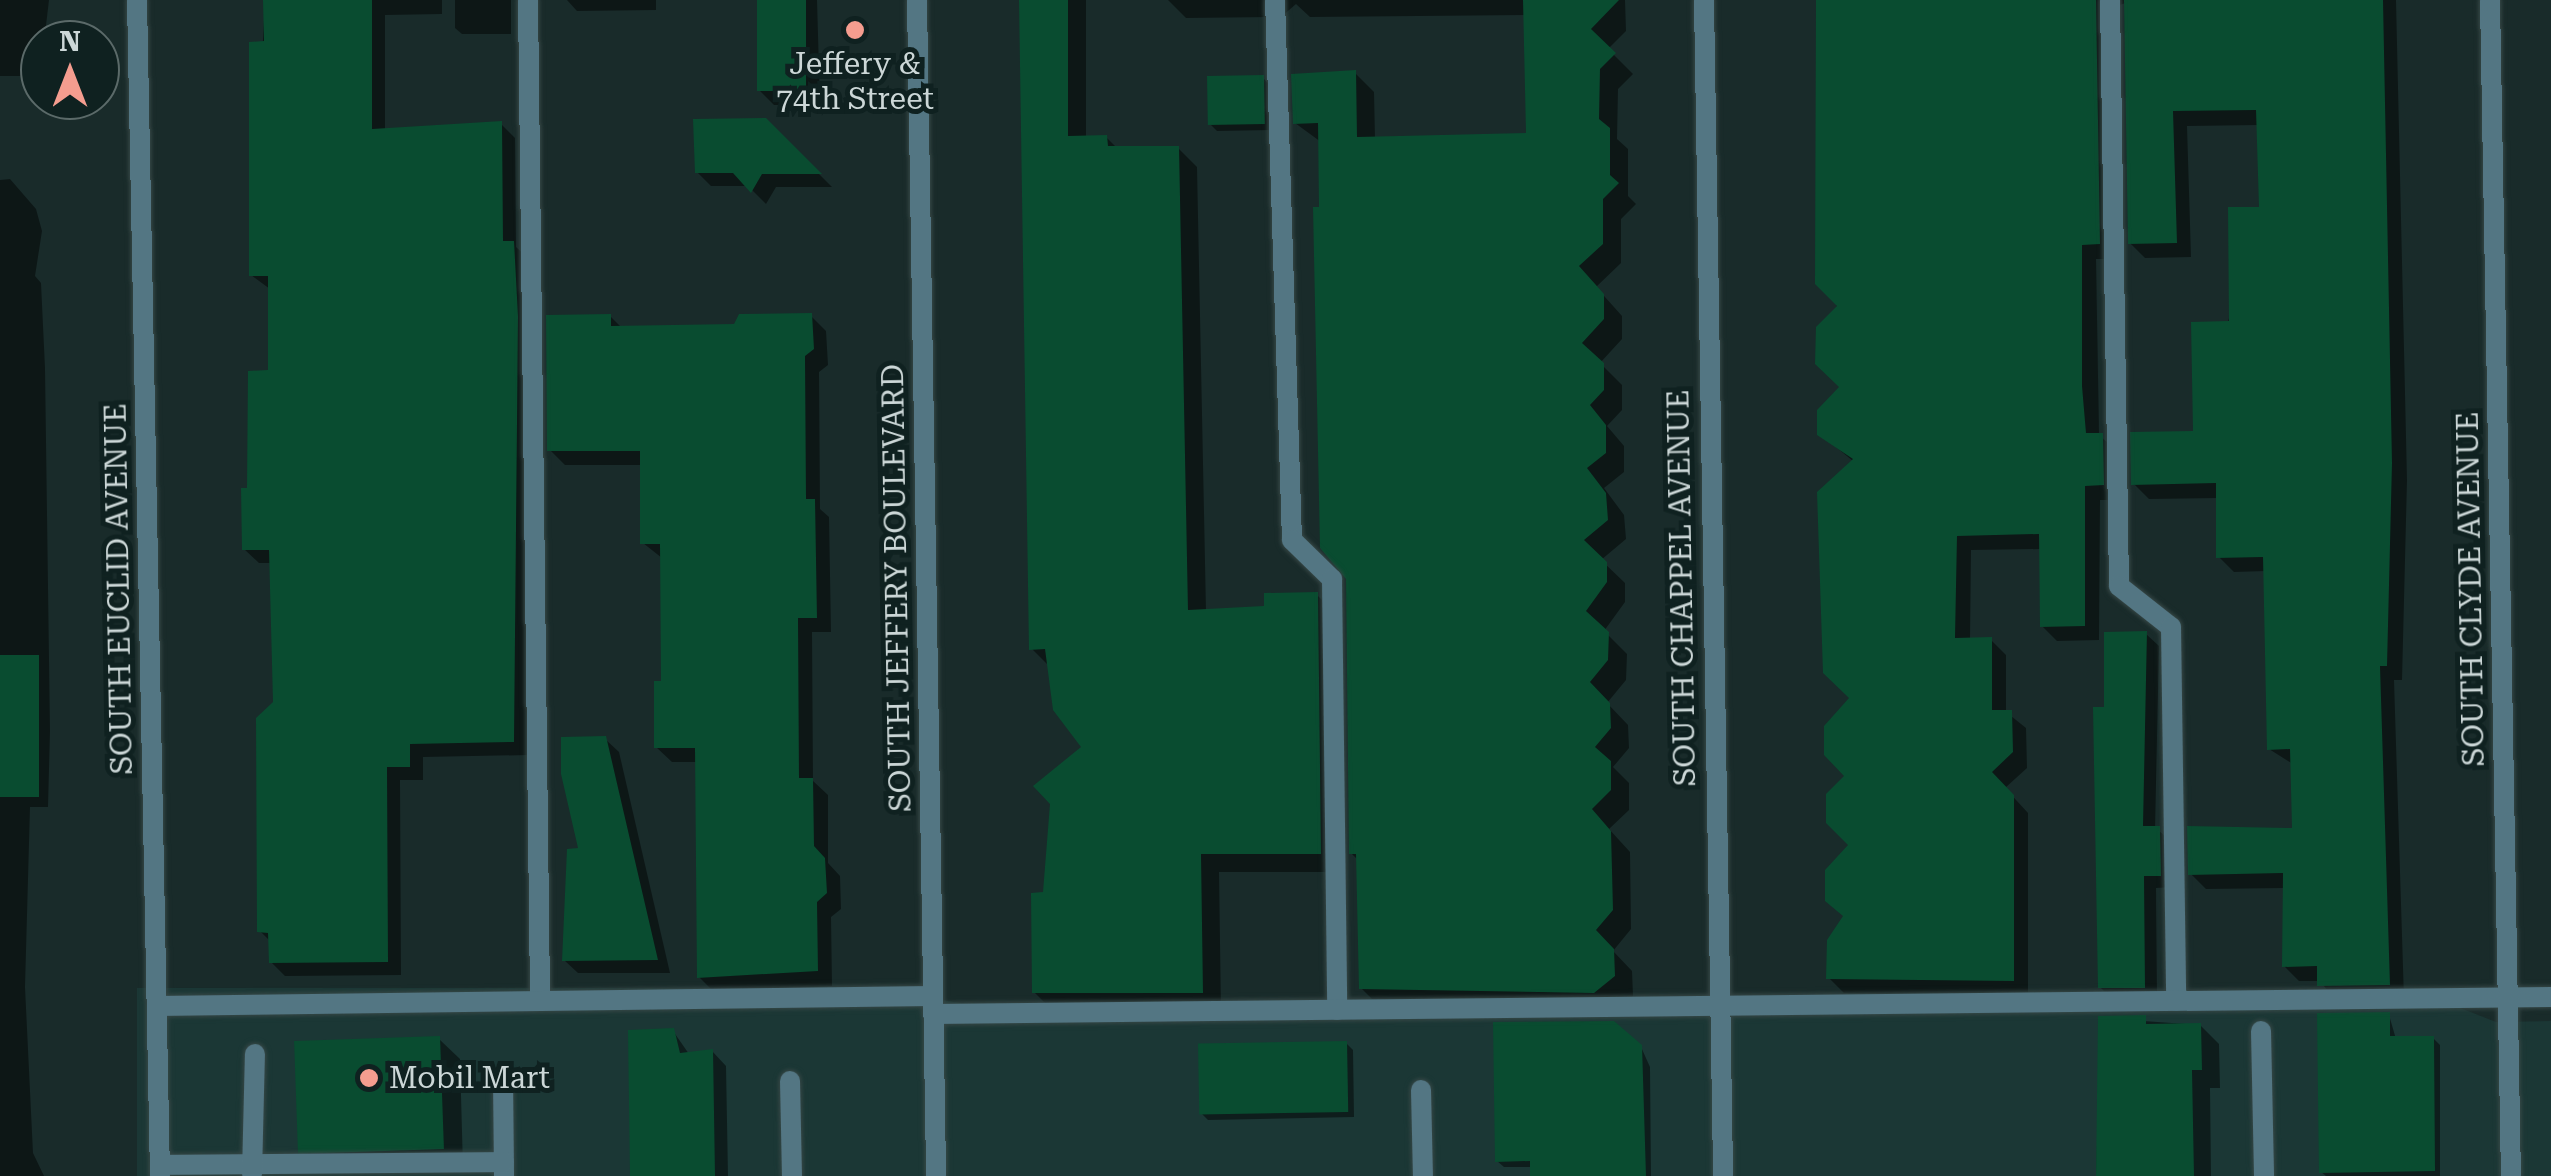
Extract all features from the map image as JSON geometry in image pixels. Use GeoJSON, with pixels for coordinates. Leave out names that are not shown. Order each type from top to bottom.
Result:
{"type":"FeatureCollection","features":[{"type":"Feature","properties":{"kind":"street","name":"SOUTH EUCLID AVENUE"},"geometry":{"type":"LineString","coordinates":[[138,0],[160,1170]]}},
{"type":"Feature","properties":{"kind":"street"},"geometry":{"type":"LineString","coordinates":[[528,0],[540,1000]]}},
{"type":"Feature","properties":{"kind":"street","name":"SOUTH JEFFERY BOULEVARD"},"geometry":{"type":"LineString","coordinates":[[917,0],[936,1176]]}},
{"type":"Feature","properties":{"kind":"street"},"geometry":{"type":"LineString","coordinates":[[1275,0],[1292,540],[1332,579],[1337,1010]]}},
{"type":"Feature","properties":{"kind":"street","name":"SOUTH CHAPPEL AVENUE"},"geometry":{"type":"LineString","coordinates":[[1704,0],[1723,1176]]}},
{"type":"Feature","properties":{"kind":"street"},"geometry":{"type":"LineString","coordinates":[[2110,0],[2119,586],[2171,627],[2176,1001]]}},
{"type":"Feature","properties":{"kind":"street","name":"SOUTH CLYDE AVENUE"},"geometry":{"type":"LineString","coordinates":[[2490,0],[2511,1176]]}},
{"type":"Feature","properties":{"kind":"street"},"geometry":{"type":"LineString","coordinates":[[157,1006],[540,1000],[1337,1010],[2551,997]]}},
{"type":"Feature","properties":{"kind":"street"},"geometry":{"type":"LineString","coordinates":[[2261,1030],[2264,1176]]}},
{"type":"Feature","properties":{"kind":"street"},"geometry":{"type":"LineString","coordinates":[[252,1170],[255,1054]]}},
{"type":"Feature","properties":{"kind":"street"},"geometry":{"type":"LineString","coordinates":[[160,1170],[504,1169],[503,1078]]}},
{"type":"Feature","properties":{"kind":"street"},"geometry":{"type":"LineString","coordinates":[[790,1081],[792,1176]]}},
{"type":"Feature","properties":{"kind":"street"},"geometry":{"type":"LineString","coordinates":[[1421,1090],[1423,1176]]}},
{"type":"Feature","properties":{"kind":"shaded area"},"geometry":{"type":"Polygon","coordinates":[[[137,988],[865,988],[1005,1010],[2440,1000],[2496,1022],[2551,1021],[2551,1176],[137,1176],[137,988]]]}},
{"type":"Feature","properties":{"kind":"building"},"geometry":{"type":"Polygon","coordinates":[[[263,0],[372,0],[372,129],[502,121],[503,241],[514,241],[518,316],[514,742],[410,744],[410,767],[387,767],[388,962],[269,963],[268,933],[257,932],[256,718],[273,702],[269,550],[242,550],[241,488],[247,488],[248,371],[268,370],[268,276],[249,276],[249,42],[264,41],[263,0]]]}},
{"type":"Feature","properties":{"kind":"building"},"geometry":{"type":"Polygon","coordinates":[[[757,0],[806,0],[806,91],[757,91],[757,0]]]}},
{"type":"Feature","properties":{"kind":"building"},"geometry":{"type":"Polygon","coordinates":[[[1019,0],[1068,0],[1068,136],[1107,135],[1108,146],[1179,146],[1188,610],[1264,606],[1264,593],[1318,592],[1321,854],[1201,854],[1203,993],[1032,993],[1031,893],[1043,892],[1050,804],[1033,786],[1081,747],[1053,710],[1045,649],[1029,650],[1019,0]]]}},
{"type":"Feature","properties":{"kind":"building"},"geometry":{"type":"Polygon","coordinates":[[[1523,0],[1619,0],[1591,29],[1616,53],[1600,69],[1599,119],[1610,128],[1610,175],[1619,183],[1603,199],[1603,244],[1579,266],[1604,294],[1604,319],[1582,343],[1604,363],[1604,390],[1590,405],[1606,425],[1606,453],[1587,468],[1606,493],[1608,520],[1584,540],[1607,562],[1607,582],[1586,611],[1609,632],[1608,660],[1590,682],[1610,703],[1611,728],[1595,747],[1611,761],[1611,790],[1592,809],[1611,831],[1613,910],[1596,930],[1614,949],[1615,976],[1594,993],[1359,989],[1356,854],[1349,854],[1346,579],[1320,548],[1313,207],[1319,207],[1318,123],[1293,124],[1291,74],[1356,70],[1357,137],[1526,133],[1523,0]]]}},
{"type":"Feature","properties":{"kind":"building"},"geometry":{"type":"Polygon","coordinates":[[[1816,0],[2096,0],[2100,244],[2082,245],[2082,386],[2086,433],[2103,433],[2104,485],[2085,486],[2085,626],[2040,627],[2039,534],[1957,536],[1955,638],[1992,637],[1992,710],[2012,710],[2013,752],[1992,772],[2014,795],[2014,981],[1826,979],[1827,940],[1843,916],[1825,901],[1825,870],[1848,845],[1826,823],[1826,794],[1844,776],[1824,755],[1824,726],[1849,698],[1823,673],[1817,492],[1853,459],[1817,435],[1817,410],[1839,387],[1815,364],[1816,327],[1837,306],[1815,284],[1816,0]]]}},
{"type":"Feature","properties":{"kind":"building"},"geometry":{"type":"Polygon","coordinates":[[[2124,0],[2383,0],[2392,463],[2387,666],[2380,666],[2390,985],[2317,986],[2317,966],[2282,967],[2283,873],[2188,875],[2187,826],[2292,828],[2290,749],[2267,750],[2263,557],[2216,558],[2216,483],[2131,485],[2130,432],[2193,431],[2191,322],[2229,321],[2228,207],[2259,207],[2256,110],[2173,111],[2177,243],[2128,244],[2124,0]]]}},
{"type":"Feature","properties":{"kind":"building"},"geometry":{"type":"Polygon","coordinates":[[[1264,75],[1265,124],[1208,125],[1207,76],[1264,75]]]}},
{"type":"Feature","properties":{"kind":"building"},"geometry":{"type":"Polygon","coordinates":[[[766,118],[822,174],[762,174],[751,193],[733,173],[695,173],[693,119],[766,118]]]}},
{"type":"Feature","properties":{"kind":"building"},"geometry":{"type":"Polygon","coordinates":[[[812,313],[814,349],[805,356],[806,499],[815,499],[817,618],[798,618],[799,778],[813,778],[814,846],[825,858],[827,893],[817,902],[818,971],[697,978],[695,748],[654,748],[654,681],[661,681],[660,544],[640,544],[640,451],[547,451],[546,315],[611,314],[611,326],[734,324],[739,314],[812,313]]]}},
{"type":"Feature","properties":{"kind":"building"},"geometry":{"type":"Polygon","coordinates":[[[2147,631],[2143,826],[2160,826],[2161,876],[2144,876],[2145,988],[2098,988],[2093,707],[2104,707],[2104,632],[2147,631]]]}},
{"type":"Feature","properties":{"kind":"building"},"geometry":{"type":"Polygon","coordinates":[[[0,655],[39,655],[39,797],[0,797],[0,655]]]}},
{"type":"Feature","properties":{"kind":"building"},"geometry":{"type":"Polygon","coordinates":[[[606,736],[658,960],[562,961],[567,849],[578,848],[561,774],[561,737],[606,736]]]}},
{"type":"Feature","properties":{"kind":"building"},"geometry":{"type":"Polygon","coordinates":[[[2390,1012],[2390,1036],[2434,1036],[2435,1171],[2319,1173],[2317,1013],[2390,1012]]]}},
{"type":"Feature","properties":{"kind":"building"},"geometry":{"type":"Polygon","coordinates":[[[2146,1015],[2146,1024],[2201,1023],[2202,1070],[2192,1070],[2194,1176],[2096,1176],[2098,1016],[2146,1015]]]}},
{"type":"Feature","properties":{"kind":"building"},"geometry":{"type":"Polygon","coordinates":[[[1614,1021],[1642,1045],[1646,1176],[1530,1176],[1530,1161],[1495,1162],[1493,1022],[1614,1021]]]}},
{"type":"Feature","properties":{"kind":"building"},"geometry":{"type":"Polygon","coordinates":[[[674,1028],[680,1053],[713,1049],[715,1176],[630,1176],[628,1030],[674,1028]]]}},
{"type":"Feature","properties":{"kind":"building","name":"Mobil Mart"},"geometry":{"type":"Polygon","coordinates":[[[440,1036],[444,1149],[298,1154],[294,1041],[440,1036]]]}},
{"type":"Feature","properties":{"kind":"building"},"geometry":{"type":"Polygon","coordinates":[[[1347,1041],[1348,1112],[1199,1115],[1198,1044],[1347,1041]]]}},
{"type":"Feature","properties":{"kind":"place","name":"Jeffery & 74th Street"},"geometry":{"type":"Point","coordinates":[855,30]}},
{"type":"Feature","properties":{"kind":"place","name":"Mobil Mart"},"geometry":{"type":"Point","coordinates":[369,1078]}}]}
